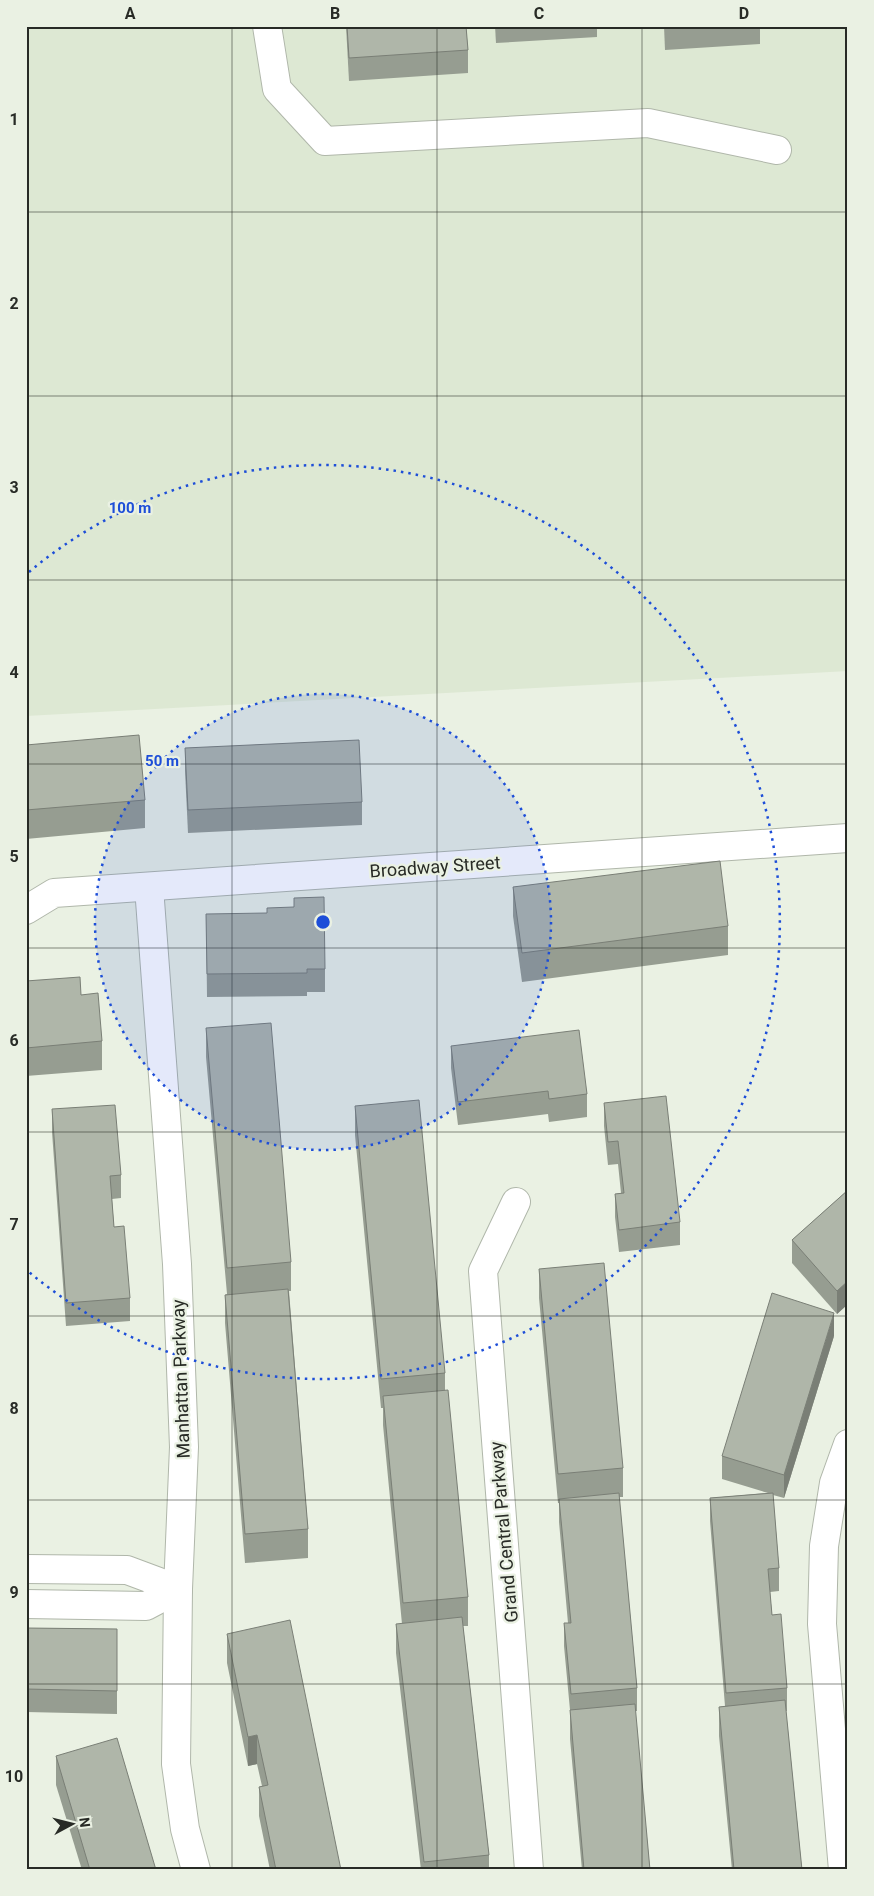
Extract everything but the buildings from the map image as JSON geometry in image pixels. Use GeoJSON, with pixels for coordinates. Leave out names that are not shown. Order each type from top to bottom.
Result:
{"type":"FeatureCollection","features":[{"type":"Feature","properties":{"kind":"street"},"geometry":{"type":"LineString","coordinates":[[267,26],[277,89],[325,141],[648,123],[777,150]]}},
{"type":"Feature","properties":{"kind":"street","name":"Broadway Street"},"geometry":{"type":"LineString","coordinates":[[26,910],[54,893],[848,838]]}},
{"type":"Feature","properties":{"kind":"street","name":"Manhattan Parkway"},"geometry":{"type":"LineString","coordinates":[[149,887],[177,1264],[184,1448],[178,1589],[176,1764],[185,1829],[196,1870]]}},
{"type":"Feature","properties":{"kind":"street","name":"Grand Central Parkway"},"geometry":{"type":"LineString","coordinates":[[516,1202],[483,1271],[529,1870]]}},
{"type":"Feature","properties":{"kind":"street"},"geometry":{"type":"LineString","coordinates":[[843,1870],[822,1624],[824,1546],[834,1483],[848,1444]]}},
{"type":"Feature","properties":{"kind":"street"},"geometry":{"type":"LineString","coordinates":[[26,1569],[127,1570],[178,1589]]}},
{"type":"Feature","properties":{"kind":"street"},"geometry":{"type":"LineString","coordinates":[[26,1604],[146,1606],[178,1589]]}},
{"type":"Feature","properties":{"kind":"shaded area"},"geometry":{"type":"Polygon","coordinates":[[[26,26],[848,26],[848,671],[26,716],[26,26]]]}}]}
